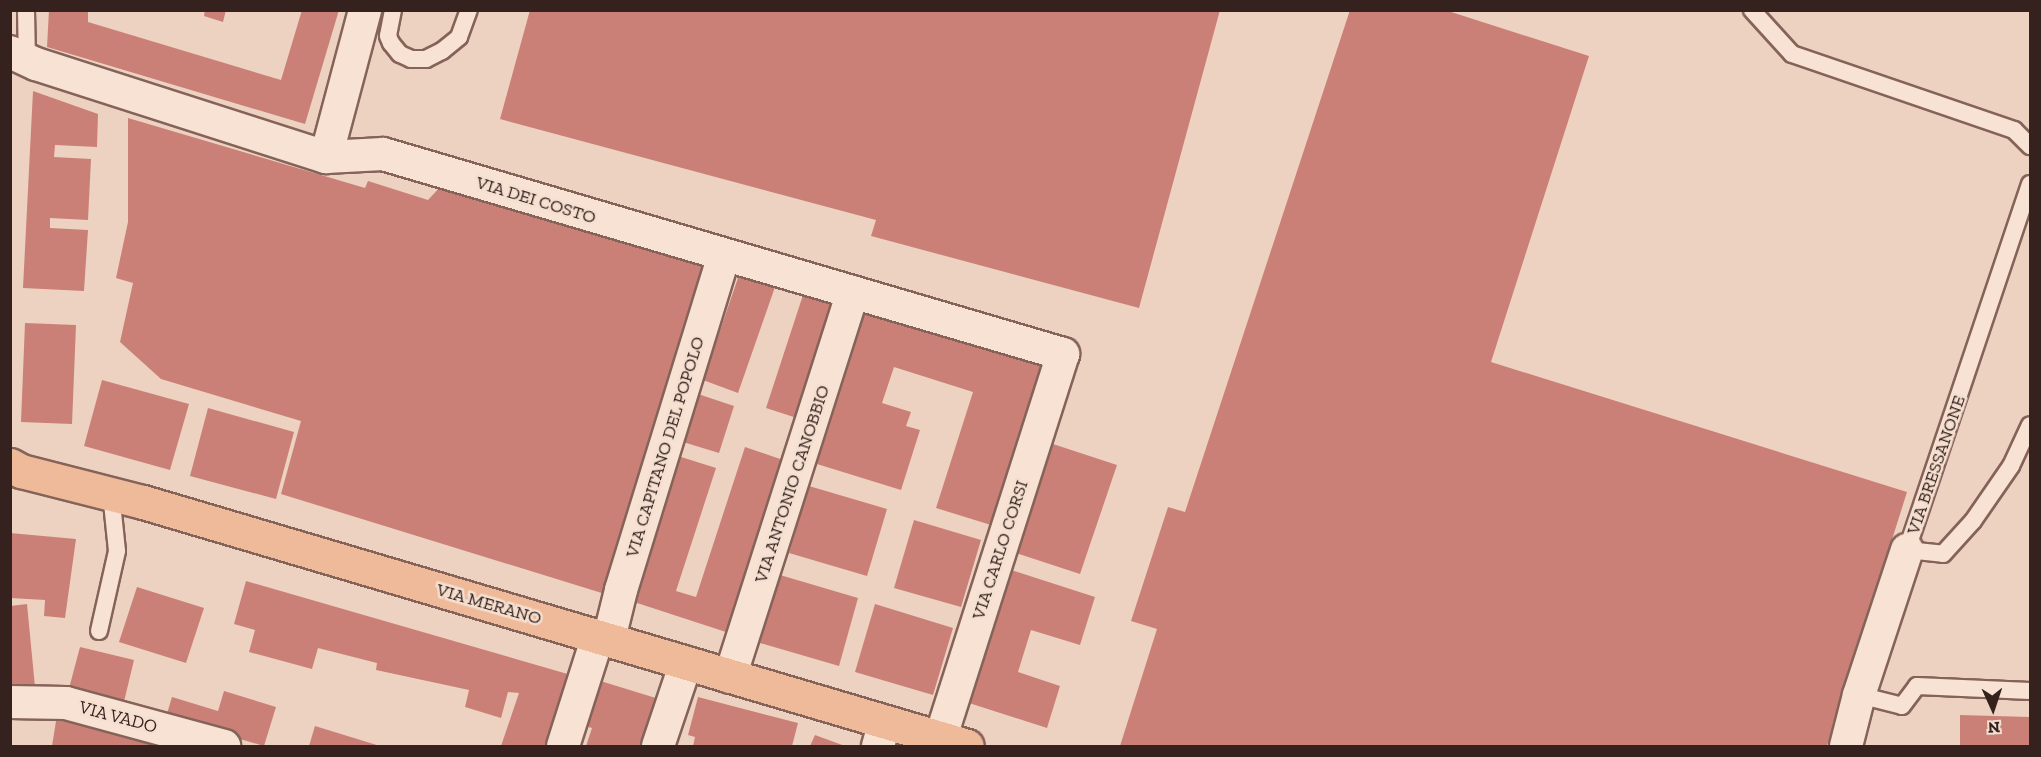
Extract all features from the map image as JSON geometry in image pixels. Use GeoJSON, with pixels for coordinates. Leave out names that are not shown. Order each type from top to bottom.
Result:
{"type":"FeatureCollection","features":[{"type":"Feature","properties":{"kind":"main road","name":"VIA MERANO"},"geometry":{"type":"LineString","coordinates":[[10,465],[21,471],[111,493],[686,663],[730,677],[882,734],[948,744]]}},
{"type":"Feature","properties":{"kind":"street"},"geometry":{"type":"LineString","coordinates":[[326,157],[365,10]]}},
{"type":"Feature","properties":{"kind":"street","name":"VIA DEI COSTO"},"geometry":{"type":"LineString","coordinates":[[19,56],[326,157],[383,154],[1063,354]]}},
{"type":"Feature","properties":{"kind":"street","name":"VIA CAPITANO DEL POPOLO"},"geometry":{"type":"LineString","coordinates":[[563,747],[621,590],[724,256]]}},
{"type":"Feature","properties":{"kind":"street","name":"VIA ANTONIO CANOBBIO"},"geometry":{"type":"LineString","coordinates":[[730,677],[853,292]]}},
{"type":"Feature","properties":{"kind":"street","name":"VIA CARLO CORSI"},"geometry":{"type":"LineString","coordinates":[[948,744],[1063,354]]}},
{"type":"Feature","properties":{"kind":"street","name":"VIA BRESSANONE"},"geometry":{"type":"LineString","coordinates":[[1846,747],[1859,694],[1907,550]]}},
{"type":"Feature","properties":{"kind":"street"},"geometry":{"type":"LineString","coordinates":[[657,747],[686,663]]}},
{"type":"Feature","properties":{"kind":"street","name":"VIA VADO"},"geometry":{"type":"LineString","coordinates":[[10,702],[66,703],[224,747]]}},
{"type":"Feature","properties":{"kind":"lane"},"geometry":{"type":"LineString","coordinates":[[19,56],[26,10]]}},
{"type":"Feature","properties":{"kind":"lane"},"geometry":{"type":"LineString","coordinates":[[393,10],[388,36],[391,43],[400,54],[411,59],[426,59],[442,51],[459,37],[469,10]]}},
{"type":"Feature","properties":{"kind":"lane"},"geometry":{"type":"LineString","coordinates":[[1752,10],[1791,54],[2014,130],[2031,146]]}},
{"type":"Feature","properties":{"kind":"lane","name":"VIA BRESSANONE"},"geometry":{"type":"LineString","coordinates":[[1907,550],[2031,184]]}},
{"type":"Feature","properties":{"kind":"lane"},"geometry":{"type":"LineString","coordinates":[[1907,550],[1943,554],[1973,521],[2011,466],[2031,425]]}},
{"type":"Feature","properties":{"kind":"lane"},"geometry":{"type":"LineString","coordinates":[[99,631],[117,551],[111,493]]}},
{"type":"Feature","properties":{"kind":"lane"},"geometry":{"type":"LineString","coordinates":[[1859,694],[1902,706],[1917,686],[2031,691]]}},
{"type":"Feature","properties":{"kind":"building"},"geometry":{"type":"Polygon","coordinates":[[[49,10],[88,10],[88,22],[281,80],[302,10],[339,10],[305,124],[47,47],[49,10]]]}},
{"type":"Feature","properties":{"kind":"building"},"geometry":{"type":"Polygon","coordinates":[[[205,10],[226,10],[223,22],[204,16],[205,10]]]}},
{"type":"Feature","properties":{"kind":"building"},"geometry":{"type":"Polygon","coordinates":[[[530,10],[1220,10],[1139,308],[871,236],[876,220],[500,119],[530,10]]]}},
{"type":"Feature","properties":{"kind":"building"},"geometry":{"type":"Polygon","coordinates":[[[1350,10],[1445,10],[1589,56],[1491,362],[1907,492],[1827,746],[1120,746],[1157,629],[1131,621],[1168,507],[1185,512],[1350,10]]]}},
{"type":"Feature","properties":{"kind":"building"},"geometry":{"type":"Polygon","coordinates":[[[33,91],[98,114],[97,147],[55,145],[54,157],[91,159],[88,220],[50,218],[50,228],[88,230],[84,291],[23,288],[33,91]]]}},
{"type":"Feature","properties":{"kind":"building"},"geometry":{"type":"Polygon","coordinates":[[[128,118],[365,188],[368,181],[428,200],[441,186],[713,265],[605,594],[281,494],[301,421],[161,379],[120,342],[133,283],[116,278],[128,222],[128,118]]]}},
{"type":"Feature","properties":{"kind":"building"},"geometry":{"type":"Polygon","coordinates":[[[739,275],[775,287],[738,393],[703,380],[739,275]]]}},
{"type":"Feature","properties":{"kind":"building"},"geometry":{"type":"Polygon","coordinates":[[[803,295],[841,308],[803,420],[766,408],[803,295]]]}},
{"type":"Feature","properties":{"kind":"building"},"geometry":{"type":"Polygon","coordinates":[[[866,310],[1042,365],[991,525],[936,508],[973,392],[894,367],[882,403],[911,412],[906,426],[920,430],[901,490],[817,464],[866,310]]]}},
{"type":"Feature","properties":{"kind":"building"},"geometry":{"type":"Polygon","coordinates":[[[25,323],[76,325],[72,424],[21,422],[25,323]]]}},
{"type":"Feature","properties":{"kind":"building"},"geometry":{"type":"Polygon","coordinates":[[[102,380],[189,404],[170,470],[84,446],[102,380]]]}},
{"type":"Feature","properties":{"kind":"building"},"geometry":{"type":"Polygon","coordinates":[[[698,394],[734,406],[719,453],[683,442],[698,394]]]}},
{"type":"Feature","properties":{"kind":"building"},"geometry":{"type":"Polygon","coordinates":[[[208,408],[294,432],[276,499],[190,476],[208,408]]]}},
{"type":"Feature","properties":{"kind":"building"},"geometry":{"type":"Polygon","coordinates":[[[1053,444],[1117,465],[1080,574],[1016,553],[1053,444]]]}},
{"type":"Feature","properties":{"kind":"building"},"geometry":{"type":"Polygon","coordinates":[[[745,447],[789,462],[732,634],[631,601],[678,456],[716,468],[676,591],[696,597],[745,447]]]}},
{"type":"Feature","properties":{"kind":"building"},"geometry":{"type":"Polygon","coordinates":[[[809,486],[887,509],[867,576],[789,553],[809,486]]]}},
{"type":"Feature","properties":{"kind":"building"},"geometry":{"type":"Polygon","coordinates":[[[914,520],[981,540],[961,607],[894,588],[914,520]]]}},
{"type":"Feature","properties":{"kind":"building"},"geometry":{"type":"Polygon","coordinates":[[[10,533],[76,539],[65,618],[44,616],[45,600],[10,598],[10,533]]]}},
{"type":"Feature","properties":{"kind":"building"},"geometry":{"type":"Polygon","coordinates":[[[1008,569],[1095,597],[1080,645],[1031,630],[1018,672],[1060,686],[1047,728],[966,702],[1008,569]]]}},
{"type":"Feature","properties":{"kind":"building"},"geometry":{"type":"Polygon","coordinates":[[[780,575],[858,598],[839,666],[760,643],[780,575]]]}},
{"type":"Feature","properties":{"kind":"building"},"geometry":{"type":"Polygon","coordinates":[[[246,581],[571,675],[549,746],[501,746],[519,693],[508,692],[501,718],[465,707],[469,690],[376,670],[377,663],[318,648],[312,669],[249,652],[255,630],[234,624],[246,581]]]}},
{"type":"Feature","properties":{"kind":"building"},"geometry":{"type":"Polygon","coordinates":[[[137,587],[204,608],[186,663],[119,642],[137,587]]]}},
{"type":"Feature","properties":{"kind":"building"},"geometry":{"type":"Polygon","coordinates":[[[27,604],[35,687],[10,690],[10,606],[27,604]]]}},
{"type":"Feature","properties":{"kind":"building"},"geometry":{"type":"Polygon","coordinates":[[[875,604],[953,628],[933,695],[855,672],[875,604]]]}},
{"type":"Feature","properties":{"kind":"building"},"geometry":{"type":"Polygon","coordinates":[[[80,647],[134,660],[122,710],[67,696],[80,647]]]}},
{"type":"Feature","properties":{"kind":"building"},"geometry":{"type":"Polygon","coordinates":[[[594,679],[659,699],[645,746],[586,746],[592,728],[581,725],[594,679]]]}},
{"type":"Feature","properties":{"kind":"building"},"geometry":{"type":"Polygon","coordinates":[[[224,691],[276,707],[264,746],[166,717],[172,697],[218,711],[224,691]]]}},
{"type":"Feature","properties":{"kind":"building"},"geometry":{"type":"Polygon","coordinates":[[[698,697],[798,723],[792,746],[693,746],[695,737],[688,735],[698,697]]]}},
{"type":"Feature","properties":{"kind":"building"},"geometry":{"type":"Polygon","coordinates":[[[58,709],[205,746],[52,746],[58,709]]]}},
{"type":"Feature","properties":{"kind":"building"},"geometry":{"type":"Polygon","coordinates":[[[1960,715],[2030,717],[2030,746],[1960,746],[1960,715]]]}},
{"type":"Feature","properties":{"kind":"building"},"geometry":{"type":"Polygon","coordinates":[[[315,726],[380,746],[309,746],[315,726]]]}},
{"type":"Feature","properties":{"kind":"building"},"geometry":{"type":"Polygon","coordinates":[[[815,735],[845,746],[810,746],[815,735]]]}}]}
